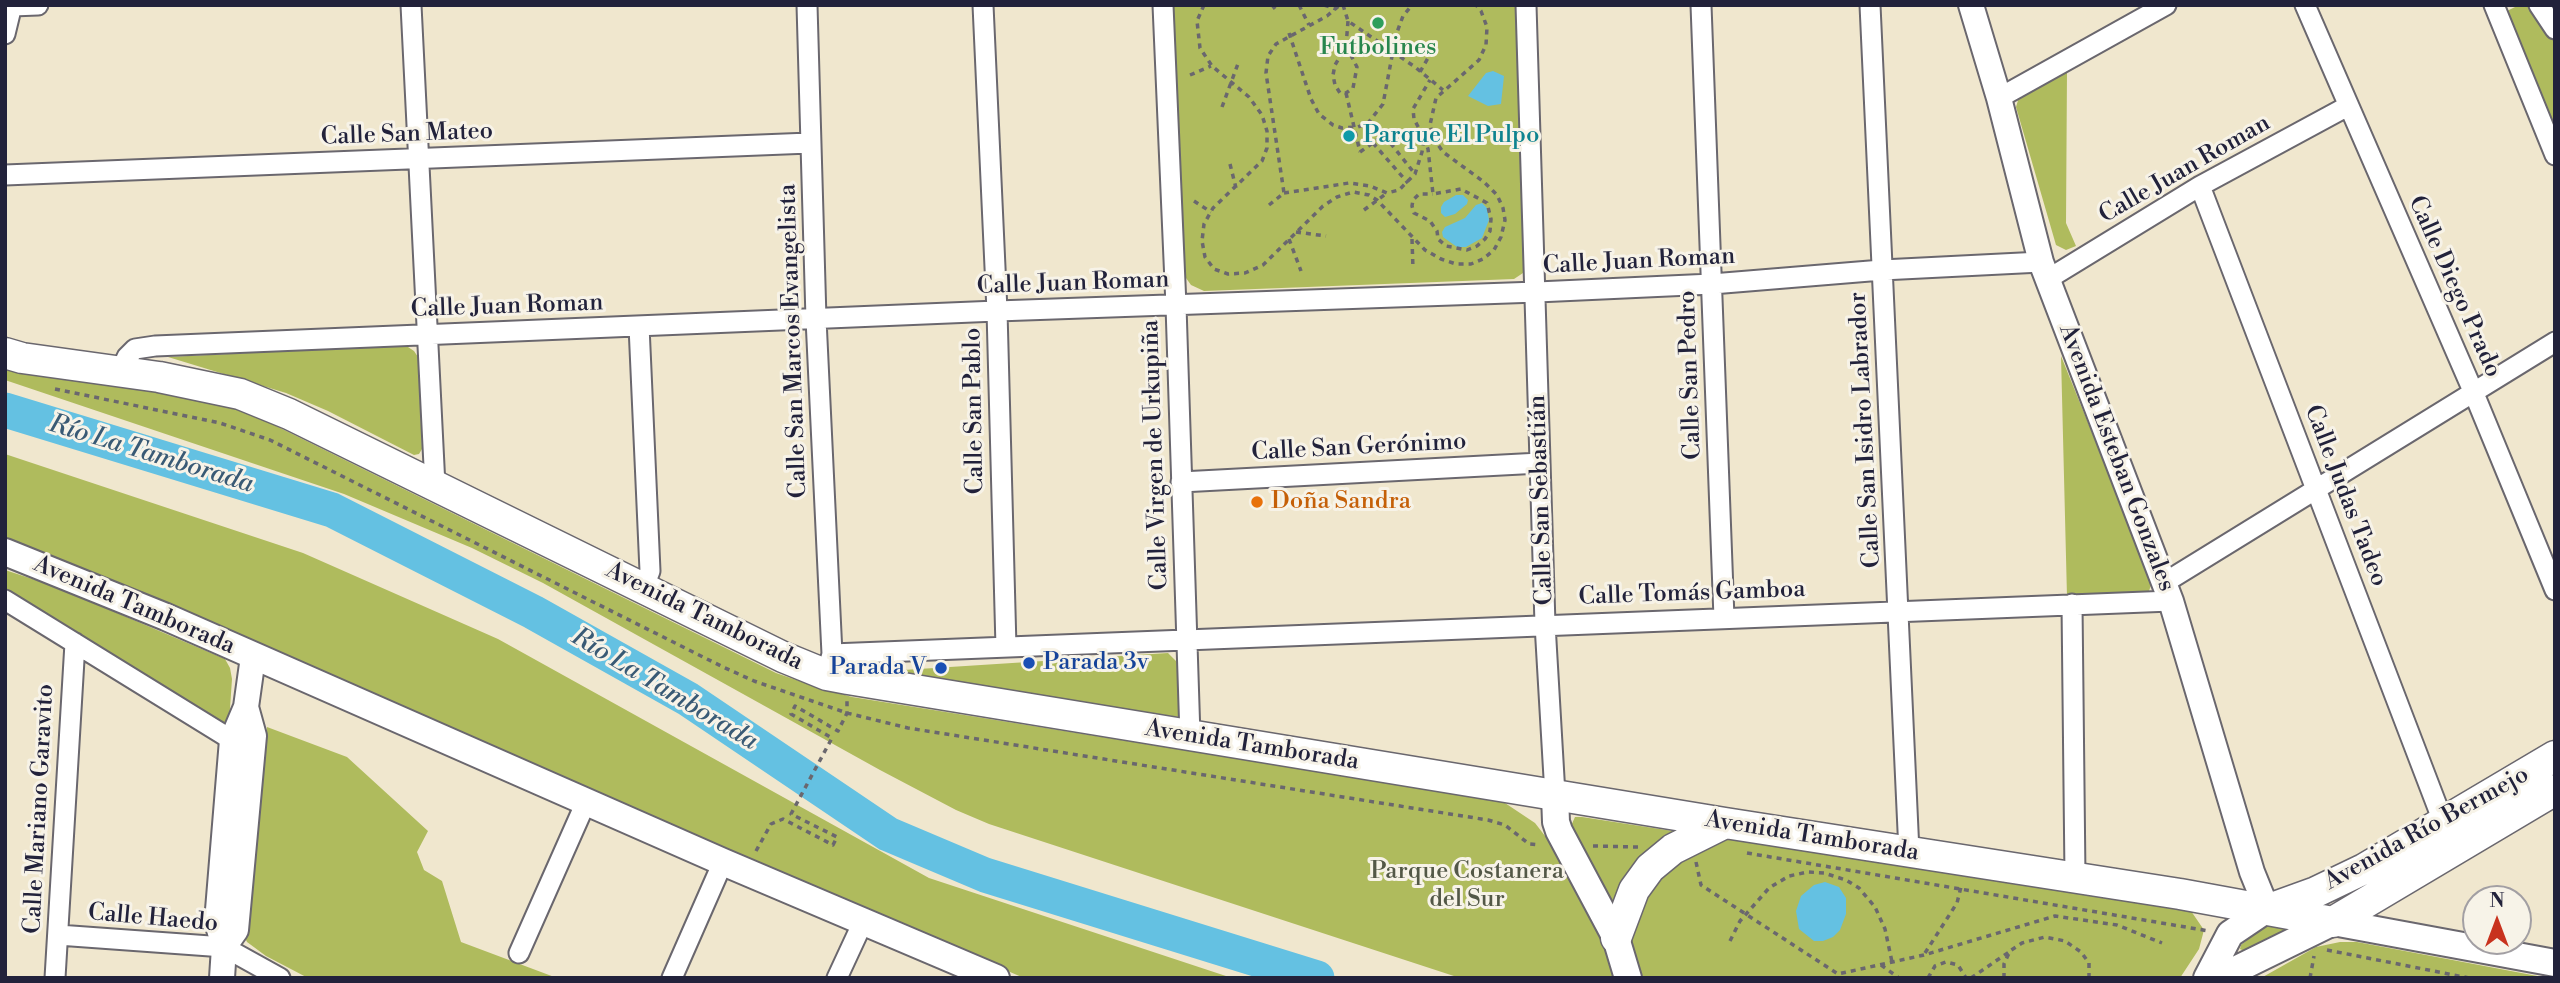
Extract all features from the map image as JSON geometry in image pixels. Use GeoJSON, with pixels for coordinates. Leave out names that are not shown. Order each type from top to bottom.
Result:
{"type":"FeatureCollection","features":[{"type":"Feature","properties":{"kind":"main road","name":"Avenida Tamborada"},"geometry":{"type":"LineString","coordinates":[[5,353],[240,394],[289,414],[783,657],[1190,736],[2267,909],[2329,935],[2555,963]]}},
{"type":"Feature","properties":{"kind":"main road","name":"Avenida Tamborada"},"geometry":{"type":"LineString","coordinates":[[5,552],[166,617],[989,976]]}},
{"type":"Feature","properties":{"kind":"main road","name":"Avenida Río Bermejo"},"geometry":{"type":"LineString","coordinates":[[2207,978],[2230,934],[2267,909],[2316,892],[2364,869],[2555,756]]}},
{"type":"Feature","properties":{"kind":"main road","name":"Avenida Río Bermejo"},"geometry":{"type":"LineString","coordinates":[[2219,978],[2329,935],[2555,790]]}},
{"type":"Feature","properties":{"kind":"main road","name":"Calle San Sebastián"},"geometry":{"type":"LineString","coordinates":[[1555,795],[1559,831],[1616,938],[1628,978]]}},
{"type":"Feature","properties":{"kind":"main road"},"geometry":{"type":"LineString","coordinates":[[1616,938],[1634,890],[1650,868],[1673,849],[1725,823]]}},
{"type":"Feature","properties":{"kind":"street"},"geometry":{"type":"LineString","coordinates":[[5,34],[12,6],[38,5]]}},
{"type":"Feature","properties":{"kind":"street"},"geometry":{"type":"LineString","coordinates":[[411,5],[435,486]]}},
{"type":"Feature","properties":{"kind":"street","name":"Calle San Marcos Evangelista"},"geometry":{"type":"LineString","coordinates":[[807,5],[816,319],[836,669]]}},
{"type":"Feature","properties":{"kind":"street","name":"Calle San Pablo"},"geometry":{"type":"LineString","coordinates":[[983,5],[997,311],[1006,647]]}},
{"type":"Feature","properties":{"kind":"street","name":"Calle Virgen de Urkupiña"},"geometry":{"type":"LineString","coordinates":[[1163,5],[1190,736]]}},
{"type":"Feature","properties":{"kind":"street","name":"Calle San Sebastián"},"geometry":{"type":"LineString","coordinates":[[1526,5],[1539,463],[1555,795]]}},
{"type":"Feature","properties":{"kind":"street","name":"Calle San Pedro"},"geometry":{"type":"LineString","coordinates":[[1701,5],[1724,618]]}},
{"type":"Feature","properties":{"kind":"street","name":"Calle San Isidro Labrador"},"geometry":{"type":"LineString","coordinates":[[1870,5],[1909,852]]}},
{"type":"Feature","properties":{"kind":"street","name":"Avenida Esteban Gonzales"},"geometry":{"type":"LineString","coordinates":[[1971,5],[2045,270],[2167,592],[2252,872],[2267,909]]}},
{"type":"Feature","properties":{"kind":"street"},"geometry":{"type":"LineString","coordinates":[[1999,98],[2166,5]]}},
{"type":"Feature","properties":{"kind":"street","name":"Calle Diego Prado"},"geometry":{"type":"LineString","coordinates":[[2305,5],[2473,391],[2555,590]]}},
{"type":"Feature","properties":{"kind":"street"},"geometry":{"type":"LineString","coordinates":[[2539,5],[2555,29]]}},
{"type":"Feature","properties":{"kind":"street"},"geometry":{"type":"LineString","coordinates":[[2498,6],[2555,155]]}},
{"type":"Feature","properties":{"kind":"street","name":"Calle Juan Roman"},"geometry":{"type":"LineString","coordinates":[[120,372],[127,356],[135,349],[155,346],[1536,292],[1712,284],[1882,270],[2045,270],[2348,106]]}},
{"type":"Feature","properties":{"kind":"street","name":"Calle San Mateo"},"geometry":{"type":"LineString","coordinates":[[5,175],[810,143]]}},
{"type":"Feature","properties":{"kind":"street","name":"Calle Judas Tadeo"},"geometry":{"type":"LineString","coordinates":[[2200,186],[2444,824]]}},
{"type":"Feature","properties":{"kind":"street"},"geometry":{"type":"LineString","coordinates":[[639,326],[650,571],[643,589]]}},
{"type":"Feature","properties":{"kind":"street","name":"Calle Tomás Gamboa"},"geometry":{"type":"LineString","coordinates":[[836,669],[1006,647],[2072,604],[2167,592],[2317,489],[2555,342]]}},
{"type":"Feature","properties":{"kind":"street","name":"Calle San Gerónimo"},"geometry":{"type":"LineString","coordinates":[[1181,482],[1539,463]]}},
{"type":"Feature","properties":{"kind":"street"},"geometry":{"type":"LineString","coordinates":[[5,600],[232,740]]}},
{"type":"Feature","properties":{"kind":"street"},"geometry":{"type":"LineString","coordinates":[[2072,604],[2075,877]]}},
{"type":"Feature","properties":{"kind":"street","name":"Calle Mariano Garavito"},"geometry":{"type":"LineString","coordinates":[[55,978],[75,643]]}},
{"type":"Feature","properties":{"kind":"street"},"geometry":{"type":"LineString","coordinates":[[222,978],[224,947],[217,922],[232,740],[246,707],[253,657]]}},
{"type":"Feature","properties":{"kind":"street"},"geometry":{"type":"LineString","coordinates":[[224,947],[236,930],[253,750],[254,736],[246,707]]}},
{"type":"Feature","properties":{"kind":"street"},"geometry":{"type":"LineString","coordinates":[[519,953],[586,802]]}},
{"type":"Feature","properties":{"kind":"street"},"geometry":{"type":"LineString","coordinates":[[672,978],[735,867]]}},
{"type":"Feature","properties":{"kind":"street"},"geometry":{"type":"LineString","coordinates":[[837,978],[863,922]]}},
{"type":"Feature","properties":{"kind":"street","name":"Calle Haedo"},"geometry":{"type":"LineString","coordinates":[[58,935],[224,947],[280,978]]}},
{"type":"Feature","properties":{"kind":"path"},"geometry":{"type":"LineString","coordinates":[[1204,5],[1196,32],[1200,48],[1212,66],[1249,97],[1262,115],[1267,131],[1267,148],[1262,161],[1211,212],[1204,224],[1202,241],[1205,257],[1214,269],[1228,274],[1245,274],[1263,265],[1323,206],[1337,197],[1353,192],[1369,195],[1377,200],[1425,250],[1441,259],[1456,264],[1471,264],[1494,250],[1503,229],[1503,208],[1497,195],[1443,152],[1434,139],[1430,125],[1436,98],[1479,60],[1486,45],[1487,27],[1476,5]]}},
{"type":"Feature","properties":{"kind":"path"},"geometry":{"type":"LineString","coordinates":[[1272,5],[1276,10]]}},
{"type":"Feature","properties":{"kind":"path"},"geometry":{"type":"LineString","coordinates":[[1299,5],[1310,26]]}},
{"type":"Feature","properties":{"kind":"path"},"geometry":{"type":"LineString","coordinates":[[1324,5],[1336,9]]}},
{"type":"Feature","properties":{"kind":"path"},"geometry":{"type":"LineString","coordinates":[[1284,193],[1266,64],[1271,49],[1342,5],[1348,20],[1346,46],[1332,75],[1340,93],[1346,93],[1353,88],[1357,67],[1346,46]]}},
{"type":"Feature","properties":{"kind":"path"},"geometry":{"type":"LineString","coordinates":[[1290,35],[1311,99],[1320,114],[1333,125],[1342,128],[1368,124],[1378,113],[1385,96],[1403,16],[1412,5]]}},
{"type":"Feature","properties":{"kind":"path"},"geometry":{"type":"LineString","coordinates":[[1348,20],[1443,90]]}},
{"type":"Feature","properties":{"kind":"path"},"geometry":{"type":"LineString","coordinates":[[1420,72],[1428,58]]}},
{"type":"Feature","properties":{"kind":"path"},"geometry":{"type":"LineString","coordinates":[[1222,107],[1239,61]]}},
{"type":"Feature","properties":{"kind":"path"},"geometry":{"type":"LineString","coordinates":[[1190,75],[1212,66]]}},
{"type":"Feature","properties":{"kind":"path"},"geometry":{"type":"LineString","coordinates":[[1430,80],[1413,109],[1414,119],[1428,153],[1433,194]]}},
{"type":"Feature","properties":{"kind":"path"},"geometry":{"type":"LineString","coordinates":[[1346,93],[1360,152],[1384,135],[1415,174]]}},
{"type":"Feature","properties":{"kind":"path"},"geometry":{"type":"LineString","coordinates":[[1364,210],[1387,193],[1399,190],[1408,183],[1415,174],[1424,138]]}},
{"type":"Feature","properties":{"kind":"path"},"geometry":{"type":"LineString","coordinates":[[1373,143],[1408,183]]}},
{"type":"Feature","properties":{"kind":"path"},"geometry":{"type":"LineString","coordinates":[[1230,164],[1236,188]]}},
{"type":"Feature","properties":{"kind":"path"},"geometry":{"type":"LineString","coordinates":[[1269,205],[1284,193],[1349,183],[1370,186],[1387,193]]}},
{"type":"Feature","properties":{"kind":"path"},"geometry":{"type":"LineString","coordinates":[[1461,188],[1487,203],[1491,219],[1490,230],[1485,239],[1467,250],[1446,246],[1438,239],[1430,221],[1414,213],[1412,206],[1413,200],[1419,194],[1433,194],[1461,188]]}},
{"type":"Feature","properties":{"kind":"path"},"geometry":{"type":"LineString","coordinates":[[1194,201],[1211,212]]}},
{"type":"Feature","properties":{"kind":"path"},"geometry":{"type":"LineString","coordinates":[[1296,232],[1326,236]]}},
{"type":"Feature","properties":{"kind":"path"},"geometry":{"type":"LineString","coordinates":[[1412,237],[1413,269]]}},
{"type":"Feature","properties":{"kind":"path"},"geometry":{"type":"LineString","coordinates":[[1289,239],[1301,271]]}},
{"type":"Feature","properties":{"kind":"path"},"geometry":{"type":"LineString","coordinates":[[735,867],[771,824],[783,819],[833,845],[837,838],[792,814],[832,738],[790,714],[795,706],[838,731],[847,713],[836,669]]}},
{"type":"Feature","properties":{"kind":"path"},"geometry":{"type":"LineString","coordinates":[[1730,941],[1746,914],[1769,888],[1789,876],[1808,872],[1824,873],[1846,880],[1859,888],[1875,907],[1885,929],[1892,962]]}},
{"type":"Feature","properties":{"kind":"path"},"geometry":{"type":"LineString","coordinates":[[1701,885],[1838,974],[1924,955],[2055,916],[2117,925],[2162,943]]}},
{"type":"Feature","properties":{"kind":"path"},"geometry":{"type":"LineString","coordinates":[[1924,955],[1957,903]]}},
{"type":"Feature","properties":{"kind":"path"},"geometry":{"type":"LineString","coordinates":[[2329,935],[2469,978]]}},
{"type":"Feature","properties":{"kind":"path"},"geometry":{"type":"LineString","coordinates":[[1971,978],[2021,943],[2045,937],[2065,941],[2081,952],[2089,962],[2089,978]]}},
{"type":"Feature","properties":{"kind":"path"},"geometry":{"type":"LineString","coordinates":[[2310,978],[2316,947]]}},
{"type":"Feature","properties":{"kind":"path"},"geometry":{"type":"LineString","coordinates":[[2004,978],[2004,964],[2010,951]]}},
{"type":"Feature","properties":{"kind":"path"},"geometry":{"type":"LineString","coordinates":[[1928,978],[1935,966],[1946,962],[1958,965],[1966,978]]}},
{"type":"Feature","properties":{"kind":"path"},"geometry":{"type":"LineString","coordinates":[[1881,965],[1899,978]]}},
{"type":"Feature","properties":{"kind":"green space","name":"Parque El Pulpo"},"geometry":{"type":"Polygon","coordinates":[[[1171,5],[1515,5],[1526,267],[1523,273],[1514,279],[1204,291],[1191,285],[1184,268],[1171,5]]]}},
{"type":"Feature","properties":{"kind":"green space"},"geometry":{"type":"Polygon","coordinates":[[[2519,5],[2529,5],[2555,43],[2555,141],[2503,13],[2519,5]]]}},
{"type":"Feature","properties":{"kind":"green space"},"geometry":{"type":"Polygon","coordinates":[[[2067,71],[2066,223],[2076,246],[2066,250],[2056,245],[2016,107],[2019,97],[2024,93],[2067,71]]]}},
{"type":"Feature","properties":{"kind":"green space"},"geometry":{"type":"Polygon","coordinates":[[[405,345],[418,357],[422,449],[419,454],[414,455],[328,411],[286,393],[168,357],[405,345]]]}},
{"type":"Feature","properties":{"kind":"green space"},"geometry":{"type":"Polygon","coordinates":[[[2061,356],[2150,576],[2152,582],[2148,594],[2067,597],[2061,356]]]}},
{"type":"Feature","properties":{"kind":"green space","name":"Parque Costanera del Sur"},"geometry":{"type":"Polygon","coordinates":[[[5,369],[179,394],[224,405],[262,419],[776,673],[852,697],[1502,801],[1535,823],[1552,845],[1590,906],[1617,978],[1460,978],[989,824],[956,810],[880,770],[543,583],[472,548],[344,494],[5,380],[5,369]]]}},
{"type":"Feature","properties":{"kind":"green space"},"geometry":{"type":"Polygon","coordinates":[[[5,454],[303,553],[498,639],[929,878],[1232,978],[1024,978],[5,542],[5,454]]]}},
{"type":"Feature","properties":{"kind":"green space"},"geometry":{"type":"Polygon","coordinates":[[[5,570],[54,586],[225,659],[232,679],[229,723],[222,724],[5,592],[5,570]]]}},
{"type":"Feature","properties":{"kind":"green space"},"geometry":{"type":"Polygon","coordinates":[[[1168,653],[1180,665],[1179,717],[872,672],[1168,653]]]}},
{"type":"Feature","properties":{"kind":"green space"},"geometry":{"type":"Polygon","coordinates":[[[267,727],[347,757],[428,831],[417,852],[424,870],[442,881],[461,942],[557,978],[308,978],[266,956],[247,942],[239,926],[267,727]]]}},
{"type":"Feature","properties":{"kind":"green space","name":"Parque Costanera del Sur"},"geometry":{"type":"Polygon","coordinates":[[[1575,817],[1679,832],[1613,910],[1570,828],[1575,817]]]}},
{"type":"Feature","properties":{"kind":"green space","name":"Parque Costanera del Sur"},"geometry":{"type":"Polygon","coordinates":[[[1740,838],[2191,911],[2204,930],[2199,949],[2180,978],[1639,978],[1631,940],[1636,914],[1646,890],[1673,859],[1721,841],[1740,838]]]}},
{"type":"Feature","properties":{"kind":"green space"},"geometry":{"type":"Polygon","coordinates":[[[2267,924],[2287,928],[2270,940],[2244,951],[2240,949],[2241,945],[2267,924]]]}},
{"type":"Feature","properties":{"kind":"green space"},"geometry":{"type":"Polygon","coordinates":[[[2357,942],[2548,978],[2261,978],[2316,947],[2357,942]]]}},
{"type":"Feature","properties":{"kind":"water"},"geometry":{"type":"Polygon","coordinates":[[[1493,71],[1504,76],[1501,104],[1488,106],[1468,96],[1486,73],[1493,71]]]}},
{"type":"Feature","properties":{"kind":"water"},"geometry":{"type":"Polygon","coordinates":[[[1456,195],[1463,195],[1468,200],[1467,204],[1455,214],[1445,217],[1441,213],[1441,207],[1456,195]]]}},
{"type":"Feature","properties":{"kind":"water"},"geometry":{"type":"Polygon","coordinates":[[[1482,203],[1487,208],[1489,220],[1482,238],[1466,247],[1457,247],[1443,237],[1445,227],[1465,218],[1476,205],[1482,203]]]}},
{"type":"Feature","properties":{"kind":"water"},"geometry":{"type":"Polygon","coordinates":[[[1825,882],[1839,887],[1846,898],[1846,914],[1840,930],[1833,937],[1814,941],[1799,929],[1796,911],[1801,896],[1814,885],[1825,882]]]}},
{"type":"Feature","properties":{"kind":"waterway","name":"Río La Tamborada"},"geometry":{"type":"LineString","coordinates":[[5,410],[332,510],[533,612],[688,699],[888,834],[985,875],[1317,978]]}},
{"type":"Feature","properties":{"kind":"place","name":"Futbolines"},"geometry":{"type":"Point","coordinates":[1378,23]}},
{"type":"Feature","properties":{"kind":"place","name":"Parque El Pulpo"},"geometry":{"type":"Point","coordinates":[1349,136]}},
{"type":"Feature","properties":{"kind":"place","name":"Doña Sandra"},"geometry":{"type":"Point","coordinates":[1257,502]}},
{"type":"Feature","properties":{"kind":"place","name":"Parada 3v"},"geometry":{"type":"Point","coordinates":[1029,663]}},
{"type":"Feature","properties":{"kind":"place","name":"Parada V"},"geometry":{"type":"Point","coordinates":[941,668]}}]}
